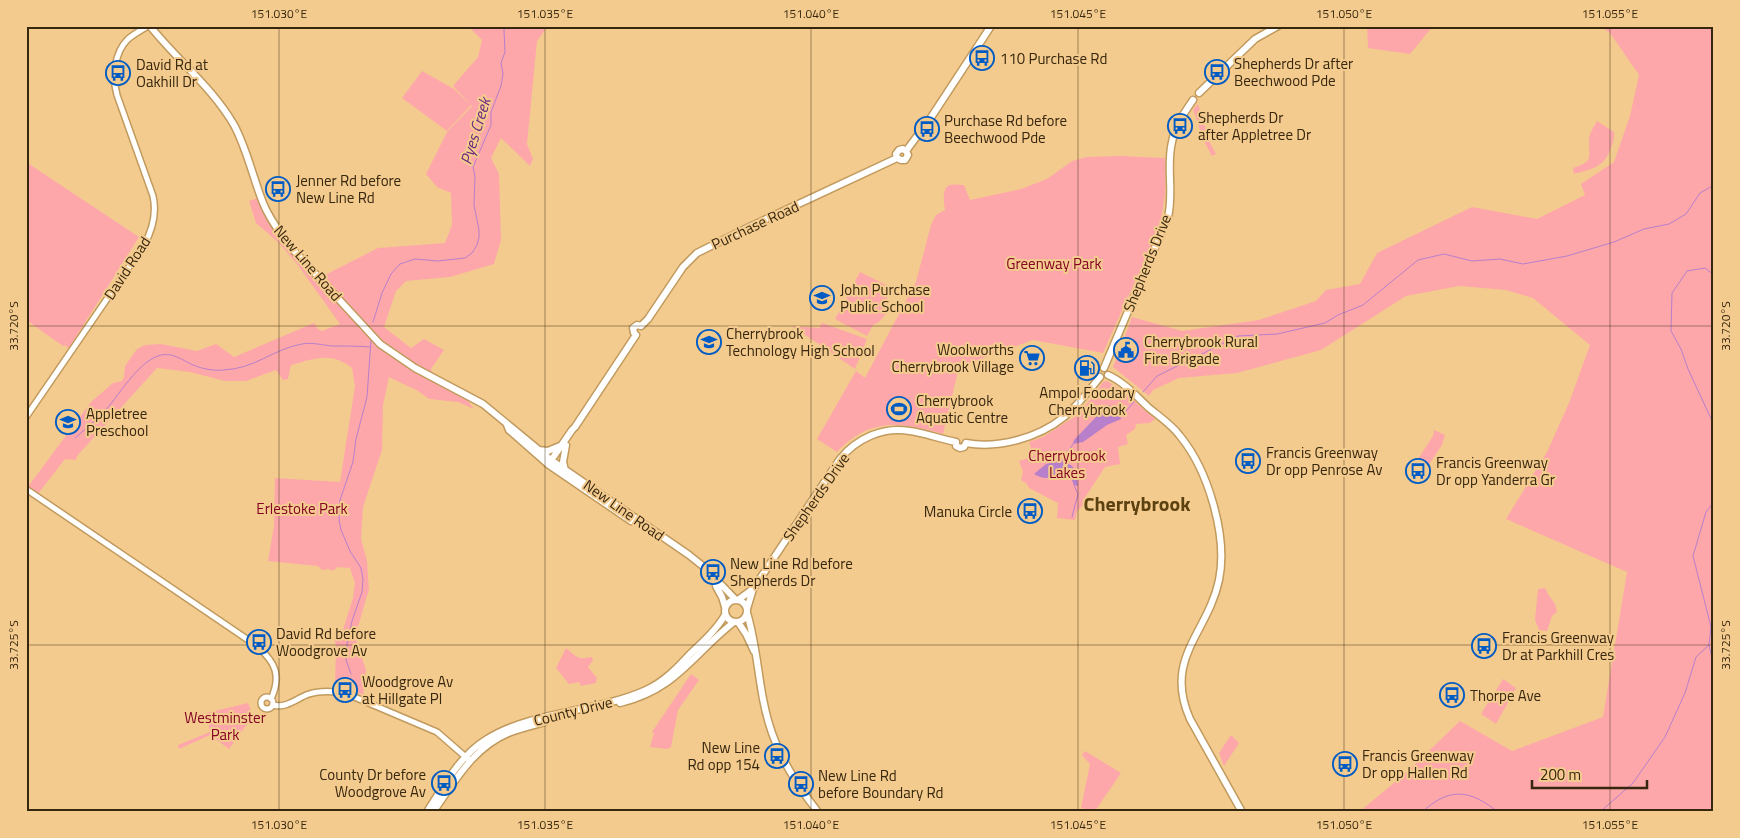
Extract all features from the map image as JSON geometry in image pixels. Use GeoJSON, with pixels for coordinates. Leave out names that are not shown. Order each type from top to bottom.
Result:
{"type":"FeatureCollection","features":[{"type":"Feature","properties":{"kind":"main road","name":"New Line Road"},"geometry":{"type":"LineString","coordinates":[[149,26],[209,90],[226,112],[242,144],[264,205],[277,229],[298,256],[380,344],[415,368],[483,404],[552,462],[689,555],[737,600]]}},
{"type":"Feature","properties":{"kind":"main road","name":"Purchase Road"},"geometry":{"type":"LineString","coordinates":[[564,445],[575,432],[575,428],[636,335],[642,333],[641,326],[648,319],[682,267],[698,253],[741,231],[897,158],[905,160],[908,155],[906,151],[930,119],[991,26]]}},
{"type":"Feature","properties":{"kind":"main road","name":"Shepherds Drive"},"geometry":{"type":"LineString","coordinates":[[747,611],[753,589],[840,460],[855,445],[876,434],[898,430],[912,431],[956,442],[960,438],[965,440],[966,444],[996,444],[1020,438],[1042,430],[1062,418],[1084,398],[1100,377],[1105,378],[1166,223],[1170,202],[1171,143],[1178,123],[1193,100],[1200,99],[1199,93],[1255,38],[1278,26]]}},
{"type":"Feature","properties":{"kind":"main road"},"geometry":{"type":"LineString","coordinates":[[1106,372],[1121,382],[1179,434],[1202,472],[1207,485],[1220,533],[1222,549],[1221,568],[1214,595],[1185,658],[1181,674],[1182,691],[1185,708],[1190,719],[1242,812]]}},
{"type":"Feature","properties":{"kind":"main road","name":"New Line Road"},"geometry":{"type":"LineString","coordinates":[[507,425],[509,430],[552,462],[702,570],[719,589],[725,611]]}},
{"type":"Feature","properties":{"kind":"main road"},"geometry":{"type":"LineString","coordinates":[[537,449],[548,451],[564,445]]}},
{"type":"Feature","properties":{"kind":"main road"},"geometry":{"type":"LineString","coordinates":[[552,462],[564,445]]}},
{"type":"Feature","properties":{"kind":"main road"},"geometry":{"type":"LineString","coordinates":[[564,445],[563,462],[565,470]]}},
{"type":"Feature","properties":{"kind":"main road","name":"Shepherds Drive"},"geometry":{"type":"LineString","coordinates":[[737,600],[753,589]]}},
{"type":"Feature","properties":{"kind":"main road"},"geometry":{"type":"LineString","coordinates":[[747,611],[744,619],[736,622],[728,620],[725,611],[729,602],[737,600],[744,604],[747,611],[753,636],[754,652],[772,733],[786,766],[818,812]]}},
{"type":"Feature","properties":{"kind":"main road","name":"County Drive"},"geometry":{"type":"LineString","coordinates":[[427,812],[468,759],[487,738],[515,726],[619,699],[651,687],[663,680],[678,667],[715,630],[725,611]]}},
{"type":"Feature","properties":{"kind":"main road"},"geometry":{"type":"LineString","coordinates":[[736,622],[746,634],[754,652]]}},
{"type":"Feature","properties":{"kind":"main road","name":"County Drive"},"geometry":{"type":"LineString","coordinates":[[433,812],[468,759],[490,743],[511,732],[630,701],[649,694],[673,679],[736,622]]}},
{"type":"Feature","properties":{"kind":"street","name":"David Road"},"geometry":{"type":"LineString","coordinates":[[26,417],[144,245],[152,228],[155,210],[153,196],[117,95],[114,79],[117,58],[124,43],[149,26]]}},
{"type":"Feature","properties":{"kind":"street"},"geometry":{"type":"LineString","coordinates":[[26,490],[257,646],[270,657],[276,673],[275,690],[271,699],[273,705]]}},
{"type":"Feature","properties":{"kind":"street"},"geometry":{"type":"LineString","coordinates":[[271,699],[264,698],[261,705],[266,709],[273,705],[285,706],[303,696],[316,692],[344,693],[437,732],[468,759]]}},
{"type":"Feature","properties":{"kind":"green space","name":"Erlestoke Park"},"geometry":{"type":"Polygon","coordinates":[[[468,26],[548,26],[537,41],[527,144],[533,159],[530,166],[501,138],[491,158],[499,174],[501,240],[494,264],[450,277],[406,281],[396,291],[384,327],[411,348],[424,339],[444,350],[431,369],[435,383],[468,401],[474,409],[458,402],[429,399],[418,391],[389,377],[383,405],[382,450],[363,507],[361,539],[367,561],[369,589],[355,637],[366,670],[363,695],[345,689],[335,683],[336,646],[334,638],[341,636],[353,598],[355,583],[350,568],[337,567],[333,571],[328,569],[322,570],[318,566],[268,561],[274,526],[275,478],[340,482],[355,386],[352,368],[344,363],[330,358],[322,358],[291,365],[288,379],[283,380],[276,370],[246,381],[225,381],[190,372],[157,368],[77,456],[76,460],[65,459],[37,495],[27,488],[91,402],[113,383],[122,381],[125,366],[137,349],[145,345],[161,344],[197,351],[216,344],[234,357],[314,323],[322,331],[340,324],[297,264],[279,243],[256,223],[249,201],[258,198],[283,243],[315,280],[378,248],[445,243],[452,225],[451,193],[437,187],[426,174],[447,132],[472,106],[453,86],[478,57],[482,40],[468,26]]]}},
{"type":"Feature","properties":{"kind":"green space"},"geometry":{"type":"Polygon","coordinates":[[[1367,26],[1433,26],[1410,54],[1368,48],[1367,26]]]}},
{"type":"Feature","properties":{"kind":"green space"},"geometry":{"type":"Polygon","coordinates":[[[1600,26],[1714,26],[1714,812],[1359,812],[1407,772],[1460,721],[1512,751],[1603,717],[1627,572],[1506,519],[1547,452],[1569,403],[1590,345],[1533,298],[1506,290],[1459,286],[1406,296],[1321,350],[1237,373],[1179,378],[1153,390],[1149,396],[1113,367],[1132,317],[1182,331],[1259,320],[1316,301],[1326,290],[1360,284],[1377,253],[1472,207],[1537,219],[1585,195],[1581,184],[1614,162],[1630,116],[1639,75],[1610,33],[1600,26]]]}},
{"type":"Feature","properties":{"kind":"green space"},"geometry":{"type":"Polygon","coordinates":[[[422,71],[454,89],[471,105],[447,131],[402,98],[422,71]]]}},
{"type":"Feature","properties":{"kind":"green space"},"geometry":{"type":"Polygon","coordinates":[[[1198,104],[1210,143],[1216,154],[1212,156],[1204,141],[1193,110],[1198,104]]]}},
{"type":"Feature","properties":{"kind":"green space"},"geometry":{"type":"Polygon","coordinates":[[[1597,121],[1614,132],[1611,148],[1605,159],[1597,166],[1574,174],[1573,168],[1584,164],[1589,159],[1590,135],[1597,121]]]}},
{"type":"Feature","properties":{"kind":"green space","name":"Greenway Park"},"geometry":{"type":"Polygon","coordinates":[[[1087,157],[1165,158],[1165,195],[1160,226],[1103,353],[1033,340],[959,367],[943,434],[913,427],[887,425],[862,433],[837,452],[817,439],[856,371],[865,378],[916,282],[931,225],[936,215],[945,210],[944,196],[947,187],[950,185],[964,185],[970,200],[1021,189],[1047,179],[1072,161],[1087,157]]]}},
{"type":"Feature","properties":{"kind":"green space"},"geometry":{"type":"Polygon","coordinates":[[[26,162],[139,237],[69,348],[63,346],[26,320],[26,162]]]}},
{"type":"Feature","properties":{"kind":"green space"},"geometry":{"type":"Polygon","coordinates":[[[860,272],[892,288],[886,300],[886,314],[879,322],[873,325],[867,336],[835,319],[860,272]]]}},
{"type":"Feature","properties":{"kind":"green space"},"geometry":{"type":"Polygon","coordinates":[[[822,323],[867,339],[855,369],[792,326],[819,328],[822,323]]]}},
{"type":"Feature","properties":{"kind":"green space","name":"Cherrybrook Lakes"},"geometry":{"type":"Polygon","coordinates":[[[1107,381],[1124,392],[1155,419],[1150,423],[1136,424],[1135,429],[1126,435],[1128,444],[1118,447],[1120,464],[1105,467],[1084,499],[1084,504],[1077,511],[1075,520],[1057,518],[1058,503],[1029,488],[1021,480],[1023,472],[1019,461],[1034,456],[1029,442],[1043,437],[1077,415],[1103,382],[1107,381]]]}},
{"type":"Feature","properties":{"kind":"green space"},"geometry":{"type":"Polygon","coordinates":[[[1434,430],[1445,435],[1442,445],[1424,472],[1414,465],[1433,436],[1434,430]]]}},
{"type":"Feature","properties":{"kind":"green space"},"geometry":{"type":"Polygon","coordinates":[[[1545,588],[1555,604],[1557,612],[1552,616],[1547,631],[1539,630],[1535,620],[1538,589],[1545,588]]]}},
{"type":"Feature","properties":{"kind":"green space"},"geometry":{"type":"Polygon","coordinates":[[[566,648],[578,657],[592,657],[593,660],[588,667],[597,678],[596,683],[581,686],[579,682],[569,684],[556,668],[566,648]]]}},
{"type":"Feature","properties":{"kind":"green space"},"geometry":{"type":"Polygon","coordinates":[[[691,674],[699,680],[678,710],[671,747],[667,749],[650,747],[654,733],[652,732],[691,674]]]}},
{"type":"Feature","properties":{"kind":"green space"},"geometry":{"type":"Polygon","coordinates":[[[1503,679],[1516,688],[1496,724],[1481,714],[1503,679]]]}},
{"type":"Feature","properties":{"kind":"green space","name":"Westminster Park"},"geometry":{"type":"Polygon","coordinates":[[[248,703],[253,716],[229,749],[210,735],[179,749],[178,745],[210,732],[206,713],[248,703]]]}},
{"type":"Feature","properties":{"kind":"green space"},"geometry":{"type":"Polygon","coordinates":[[[1231,735],[1239,743],[1224,766],[1219,753],[1231,735]]]}},
{"type":"Feature","properties":{"kind":"green space"},"geometry":{"type":"Polygon","coordinates":[[[1085,751],[1121,773],[1095,811],[1081,808],[1090,764],[1082,755],[1085,751]]]}},
{"type":"Feature","properties":{"kind":"shaded area"},"geometry":{"type":"Polygon","coordinates":[[[1109,405],[1117,410],[1121,419],[1107,425],[1083,442],[1073,444],[1074,440],[1096,417],[1101,408],[1109,405]]]}},
{"type":"Feature","properties":{"kind":"shaded area"},"geometry":{"type":"Polygon","coordinates":[[[1054,462],[1066,463],[1073,467],[1078,486],[1074,485],[1070,476],[1061,475],[1044,478],[1034,474],[1046,464],[1054,462]]]}},
{"type":"Feature","properties":{"kind":"waterway","name":"Pyes Creek"},"geometry":{"type":"LineString","coordinates":[[373,322],[382,293],[391,274],[400,264],[415,259],[438,261],[465,258],[472,253],[477,245],[479,230],[474,205],[475,176],[473,167],[491,125],[491,112],[501,86],[503,74],[501,63],[505,52],[504,30],[506,26]]}},
{"type":"Feature","properties":{"kind":"waterway"},"geometry":{"type":"LineString","coordinates":[[1659,26],[1669,27]]}},
{"type":"Feature","properties":{"kind":"waterway"},"geometry":{"type":"LineString","coordinates":[[1674,27],[1692,26]]}},
{"type":"Feature","properties":{"kind":"waterway"},"geometry":{"type":"LineString","coordinates":[[1143,392],[1157,376],[1238,336],[1277,334],[1325,323],[1338,315],[1363,305],[1418,260],[1444,254],[1472,261],[1500,259],[1523,264],[1567,256],[1614,242],[1644,229],[1669,224],[1686,214],[1700,193],[1714,185]]}},
{"type":"Feature","properties":{"kind":"waterway"},"geometry":{"type":"LineString","coordinates":[[1714,275],[1705,268],[1687,271],[1672,293],[1671,331],[1681,349],[1688,369],[1714,425]]}},
{"type":"Feature","properties":{"kind":"waterway","name":"Pyes Creek"},"geometry":{"type":"LineString","coordinates":[[351,674],[346,660],[347,644],[352,621],[362,592],[363,579],[361,568],[350,551],[341,530],[339,520],[340,500],[353,462],[356,439],[367,397],[371,340]]}},
{"type":"Feature","properties":{"kind":"waterway"},"geometry":{"type":"LineString","coordinates":[[75,438],[103,413],[135,373],[150,360],[158,356],[172,355],[200,368],[219,370],[245,366],[282,350],[302,344],[370,347]]}},
{"type":"Feature","properties":{"kind":"waterway"},"geometry":{"type":"LineString","coordinates":[[1125,412],[1134,402]]}},
{"type":"Feature","properties":{"kind":"waterway"},"geometry":{"type":"LineString","coordinates":[[1062,462],[1073,444]]}},
{"type":"Feature","properties":{"kind":"waterway"},"geometry":{"type":"LineString","coordinates":[[1072,517],[1078,494],[1074,485]]}},
{"type":"Feature","properties":{"kind":"waterway"},"geometry":{"type":"LineString","coordinates":[[1714,502],[1706,512],[1693,556],[1711,627],[1709,645],[1714,667]]}},
{"type":"Feature","properties":{"kind":"waterway"},"geometry":{"type":"LineString","coordinates":[[1600,812],[1633,783],[1665,737],[1685,693],[1696,657],[1709,645]]}},
{"type":"Feature","properties":{"kind":"waterway"},"geometry":{"type":"LineString","coordinates":[[1422,812],[1439,799],[1458,794],[1479,799],[1498,812]]}},
{"type":"Feature","properties":{"kind":"place","name":"110 Purchase Rd"},"geometry":{"type":"Point","coordinates":[982,58]}},
{"type":"Feature","properties":{"kind":"place","name":"Shepherds Dr after Beechwood Pde"},"geometry":{"type":"Point","coordinates":[1217,72]}},
{"type":"Feature","properties":{"kind":"place","name":"David Rd at Oakhill Dr"},"geometry":{"type":"Point","coordinates":[118,73]}},
{"type":"Feature","properties":{"kind":"place","name":"Shepherds Dr after Appletree Dr"},"geometry":{"type":"Point","coordinates":[1180,126]}},
{"type":"Feature","properties":{"kind":"place","name":"Purchase Rd before Beechwood Pde"},"geometry":{"type":"Point","coordinates":[927,129]}},
{"type":"Feature","properties":{"kind":"place","name":"Jenner Rd before New Line Rd"},"geometry":{"type":"Point","coordinates":[278,189]}},
{"type":"Feature","properties":{"kind":"place","name":"John Purchase Public School"},"geometry":{"type":"Point","coordinates":[822,298]}},
{"type":"Feature","properties":{"kind":"place","name":"Cherrybrook Technology High School"},"geometry":{"type":"Point","coordinates":[709,342]}},
{"type":"Feature","properties":{"kind":"place","name":"Cherrybrook Rural Fire Brigade"},"geometry":{"type":"Point","coordinates":[1126,350]}},
{"type":"Feature","properties":{"kind":"place","name":"Woolworths Cherrybrook Village"},"geometry":{"type":"Point","coordinates":[1032,358]}},
{"type":"Feature","properties":{"kind":"place","name":"Ampol Foodary Cherrybrook"},"geometry":{"type":"Point","coordinates":[1087,368]}},
{"type":"Feature","properties":{"kind":"place","name":"Cherrybrook Aquatic Centre"},"geometry":{"type":"Point","coordinates":[899,409]}},
{"type":"Feature","properties":{"kind":"place","name":"Appletree Preschool"},"geometry":{"type":"Point","coordinates":[68,422]}},
{"type":"Feature","properties":{"kind":"place","name":"Francis Greenway Dr opp Penrose Av"},"geometry":{"type":"Point","coordinates":[1248,461]}},
{"type":"Feature","properties":{"kind":"place","name":"Francis Greenway Dr opp Yanderra Gr"},"geometry":{"type":"Point","coordinates":[1418,471]}},
{"type":"Feature","properties":{"kind":"place","name":"Manuka Circle"},"geometry":{"type":"Point","coordinates":[1030,511]}},
{"type":"Feature","properties":{"kind":"place","name":"New Line Rd before Shepherds Dr"},"geometry":{"type":"Point","coordinates":[713,572]}},
{"type":"Feature","properties":{"kind":"place","name":"David Rd before Woodgrove Av"},"geometry":{"type":"Point","coordinates":[259,642]}},
{"type":"Feature","properties":{"kind":"place","name":"Francis Greenway Dr at Parkhill Cres"},"geometry":{"type":"Point","coordinates":[1484,646]}},
{"type":"Feature","properties":{"kind":"place","name":"Woodgrove Av at Hillgate Pl"},"geometry":{"type":"Point","coordinates":[345,690]}},
{"type":"Feature","properties":{"kind":"place","name":"Thorpe Ave"},"geometry":{"type":"Point","coordinates":[1452,695]}},
{"type":"Feature","properties":{"kind":"place","name":"New Line Rd opp 154"},"geometry":{"type":"Point","coordinates":[777,756]}},
{"type":"Feature","properties":{"kind":"place","name":"Francis Greenway Dr opp Hallen Rd"},"geometry":{"type":"Point","coordinates":[1345,764]}},
{"type":"Feature","properties":{"kind":"place","name":"County Dr before Woodgrove Av"},"geometry":{"type":"Point","coordinates":[444,783]}},
{"type":"Feature","properties":{"kind":"place","name":"New Line Rd before Boundary Rd"},"geometry":{"type":"Point","coordinates":[801,784]}},
{"type":"Feature","properties":{"kind":"district","name":"Cherrybrook"},"geometry":{"type":"Point","coordinates":[1137,503]}}]}
